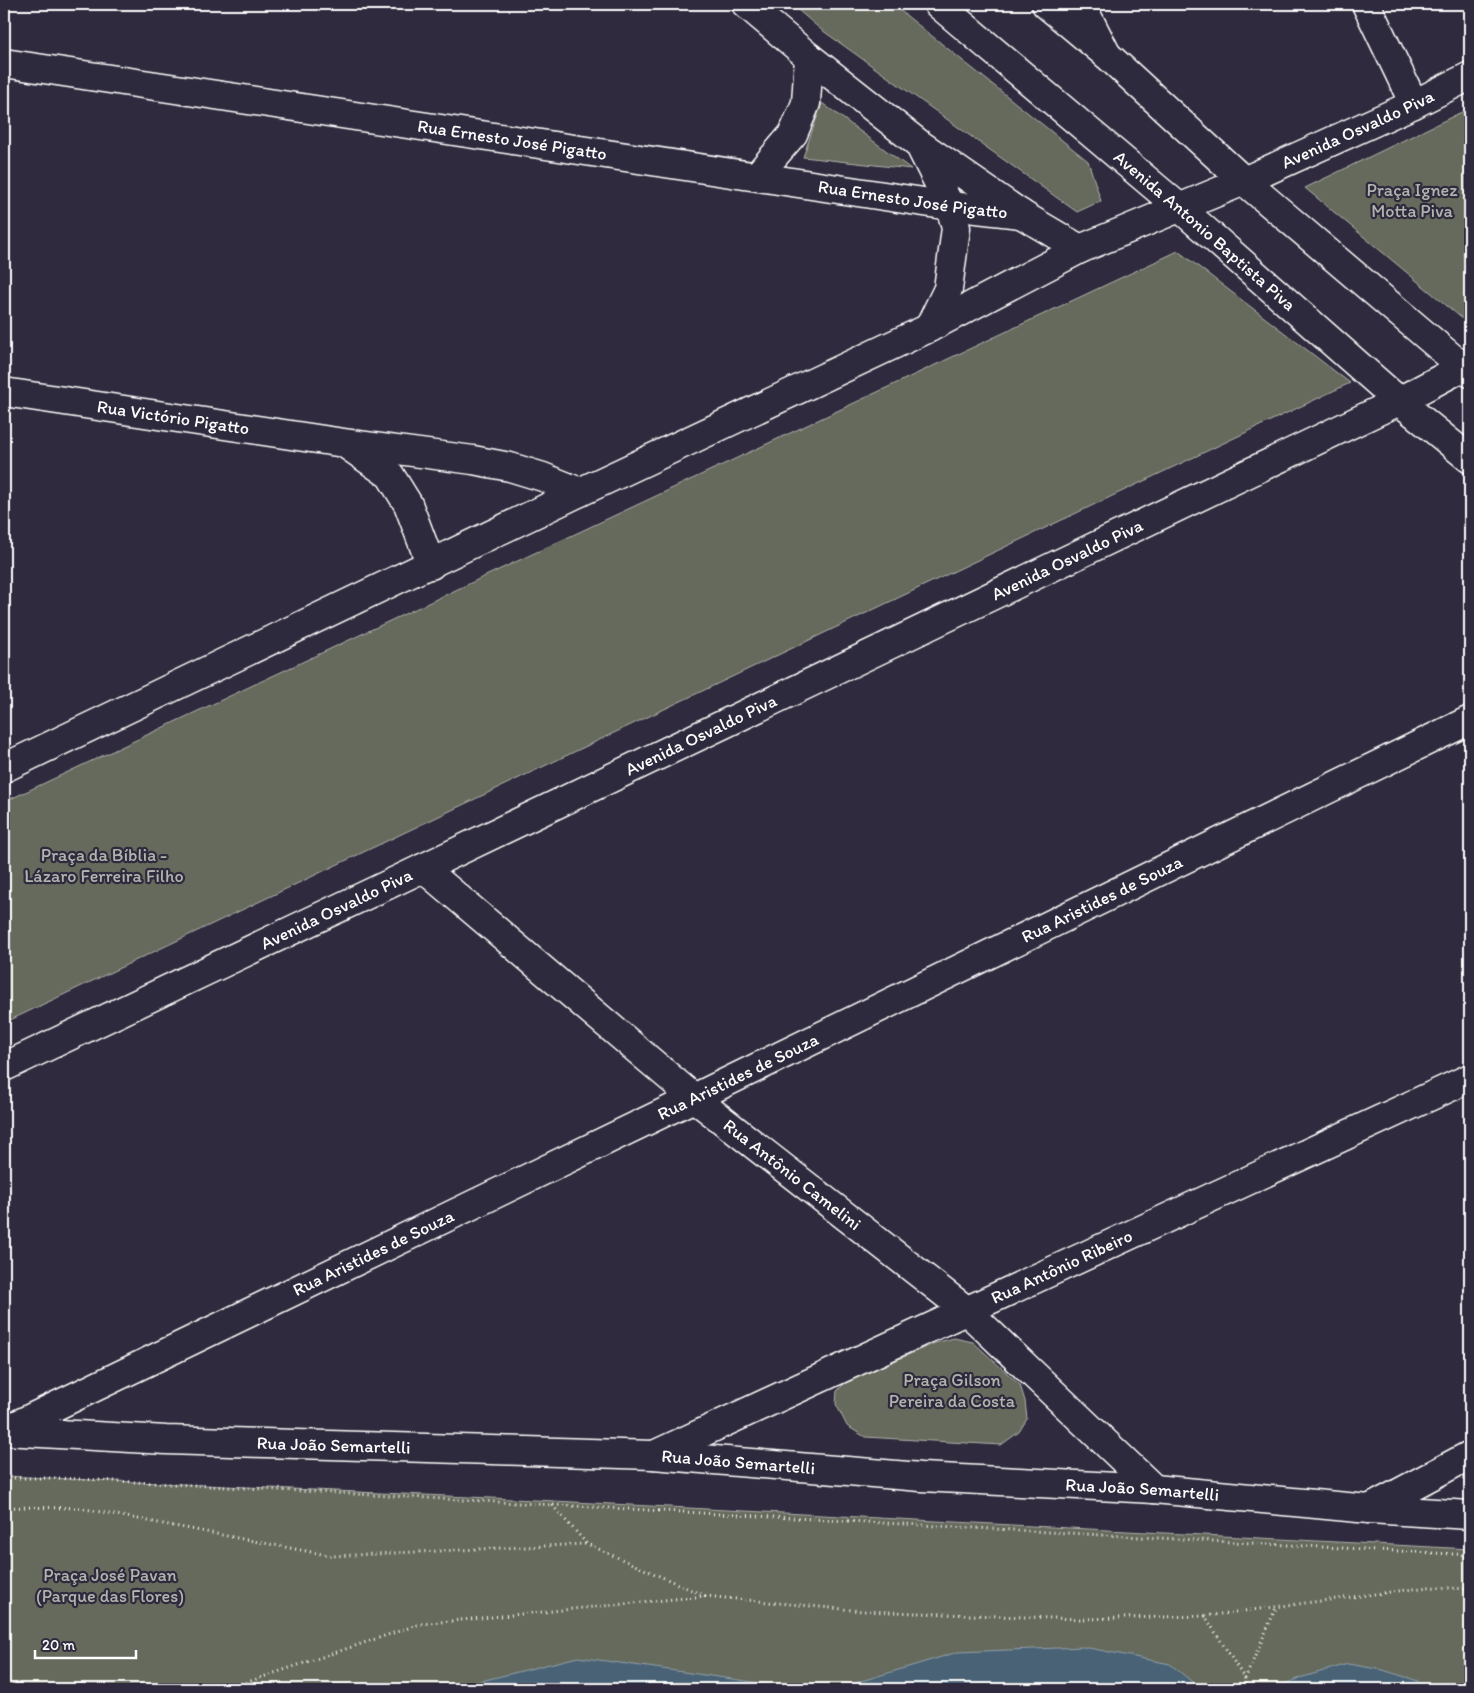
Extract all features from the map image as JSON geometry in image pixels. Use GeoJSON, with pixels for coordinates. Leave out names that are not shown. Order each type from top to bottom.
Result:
{"type":"FeatureCollection","features":[{"type":"Feature","properties":{"kind":"street"},"geometry":{"type":"LineString","coordinates":[[746,4],[809,57],[918,143],[1021,214],[1080,249]]}},
{"type":"Feature","properties":{"kind":"street","name":"Avenida Antonio Baptista Piva"},"geometry":{"type":"LineString","coordinates":[[938,4],[1180,208],[1399,401],[1470,459]]}},
{"type":"Feature","properties":{"kind":"street"},"geometry":{"type":"LineString","coordinates":[[1046,4],[1107,55],[1244,182],[1468,367]]}},
{"type":"Feature","properties":{"kind":"street"},"geometry":{"type":"LineString","coordinates":[[1081,4],[1107,55]]}},
{"type":"Feature","properties":{"kind":"street"},"geometry":{"type":"LineString","coordinates":[[1366,4],[1414,104]]}},
{"type":"Feature","properties":{"kind":"street"},"geometry":{"type":"LineString","coordinates":[[756,176],[793,134],[806,103],[809,57]]}},
{"type":"Feature","properties":{"kind":"street","name":"Rua Ernesto José Pigatto"},"geometry":{"type":"LineString","coordinates":[[4,63],[950,206],[1021,214]]}},
{"type":"Feature","properties":{"kind":"street","name":"Avenida Osvaldo Piva"},"geometry":{"type":"LineString","coordinates":[[1180,208],[1244,182],[1414,104],[1470,76]]}},
{"type":"Feature","properties":{"kind":"street"},"geometry":{"type":"LineString","coordinates":[[918,143],[950,206],[956,228],[948,289],[929,328]]}},
{"type":"Feature","properties":{"kind":"street"},"geometry":{"type":"LineString","coordinates":[[4,768],[580,492],[929,328],[1080,249],[1180,208]]}},
{"type":"Feature","properties":{"kind":"street","name":"Avenida Osvaldo Piva"},"geometry":{"type":"LineString","coordinates":[[4,1066],[423,868],[1468,367]]}},
{"type":"Feature","properties":{"kind":"street","name":"Rua Victório Pigatto"},"geometry":{"type":"LineString","coordinates":[[4,392],[344,443],[473,460],[510,467],[543,477],[580,492]]}},
{"type":"Feature","properties":{"kind":"street","name":"Rua Victório Pigatto"},"geometry":{"type":"LineString","coordinates":[[344,443],[390,475],[408,504],[431,565]]}},
{"type":"Feature","properties":{"kind":"street","name":"Rua Aristides de Souza"},"geometry":{"type":"LineString","coordinates":[[4,1431],[1470,720]]}},
{"type":"Feature","properties":{"kind":"street","name":"Rua Antônio Camelini"},"geometry":{"type":"LineString","coordinates":[[423,868],[694,1098],[966,1310],[1154,1489]]}},
{"type":"Feature","properties":{"kind":"street","name":"Rua Antônio Ribeiro"},"geometry":{"type":"LineString","coordinates":[[653,1456],[1470,1078]]}},
{"type":"Feature","properties":{"kind":"street","name":"Rua João Semartelli"},"geometry":{"type":"LineString","coordinates":[[4,1431],[176,1440],[653,1456],[922,1477],[1154,1489],[1369,1509],[1470,1515]]}},
{"type":"Feature","properties":{"kind":"street"},"geometry":{"type":"LineString","coordinates":[[1369,1509],[1470,1455]]}},
{"type":"Feature","properties":{"kind":"path"},"geometry":{"type":"LineString","coordinates":[[4,1478],[61,1478],[1470,1555]]}},
{"type":"Feature","properties":{"kind":"path"},"geometry":{"type":"LineString","coordinates":[[552,1505],[587,1544],[705,1596]]}},
{"type":"Feature","properties":{"kind":"path"},"geometry":{"type":"LineString","coordinates":[[4,1507],[80,1508],[332,1556],[587,1544]]}},
{"type":"Feature","properties":{"kind":"path"},"geometry":{"type":"LineString","coordinates":[[227,1689],[420,1624],[705,1596],[863,1611],[1080,1619],[1205,1616],[1428,1587],[1470,1589]]}},
{"type":"Feature","properties":{"kind":"path"},"geometry":{"type":"LineString","coordinates":[[1245,1679],[1276,1608]]}},
{"type":"Feature","properties":{"kind":"path"},"geometry":{"type":"LineString","coordinates":[[1205,1616],[1245,1679],[1246,1689]]}},
{"type":"Feature","properties":{"kind":"green space"},"geometry":{"type":"Polygon","coordinates":[[[791,4],[892,4],[1088,161],[1101,201],[1077,212],[819,28],[791,4]]]}},
{"type":"Feature","properties":{"kind":"green space"},"geometry":{"type":"Polygon","coordinates":[[[822,103],[911,169],[803,157],[822,103]]]}},
{"type":"Feature","properties":{"kind":"green space","name":"Praça Ignez Motta Piva"},"geometry":{"type":"Polygon","coordinates":[[[1470,108],[1470,325],[1305,188],[1470,108]]]}},
{"type":"Feature","properties":{"kind":"green space","name":"Praça da Bíblia - Lázaro Ferreira Filho"},"geometry":{"type":"Polygon","coordinates":[[[1178,251],[1350,383],[4,1023],[4,802],[1178,251]]]}},
{"type":"Feature","properties":{"kind":"green space","name":"Praça Gilson Pereira da Costa"},"geometry":{"type":"Polygon","coordinates":[[[954,1338],[973,1342],[1020,1385],[1025,1401],[1027,1419],[1019,1432],[1001,1445],[865,1437],[847,1426],[836,1404],[837,1391],[846,1382],[935,1343],[954,1338]]]}},
{"type":"Feature","properties":{"kind":"green space","name":"Praça José Pavan (Parque das Flores)"},"geometry":{"type":"Polygon","coordinates":[[[4,1476],[535,1500],[1470,1549],[1470,1689],[4,1689],[4,1476]]]}},
{"type":"Feature","properties":{"kind":"water"},"geometry":{"type":"Polygon","coordinates":[[[1084,1647],[1170,1664],[1201,1689],[835,1689],[958,1652],[1084,1647]]]}},
{"type":"Feature","properties":{"kind":"water"},"geometry":{"type":"Polygon","coordinates":[[[578,1657],[802,1689],[449,1689],[578,1657]]]}},
{"type":"Feature","properties":{"kind":"water"},"geometry":{"type":"Polygon","coordinates":[[[1348,1664],[1383,1670],[1418,1681],[1417,1689],[1271,1689],[1303,1677],[1348,1664]]]}}]}
